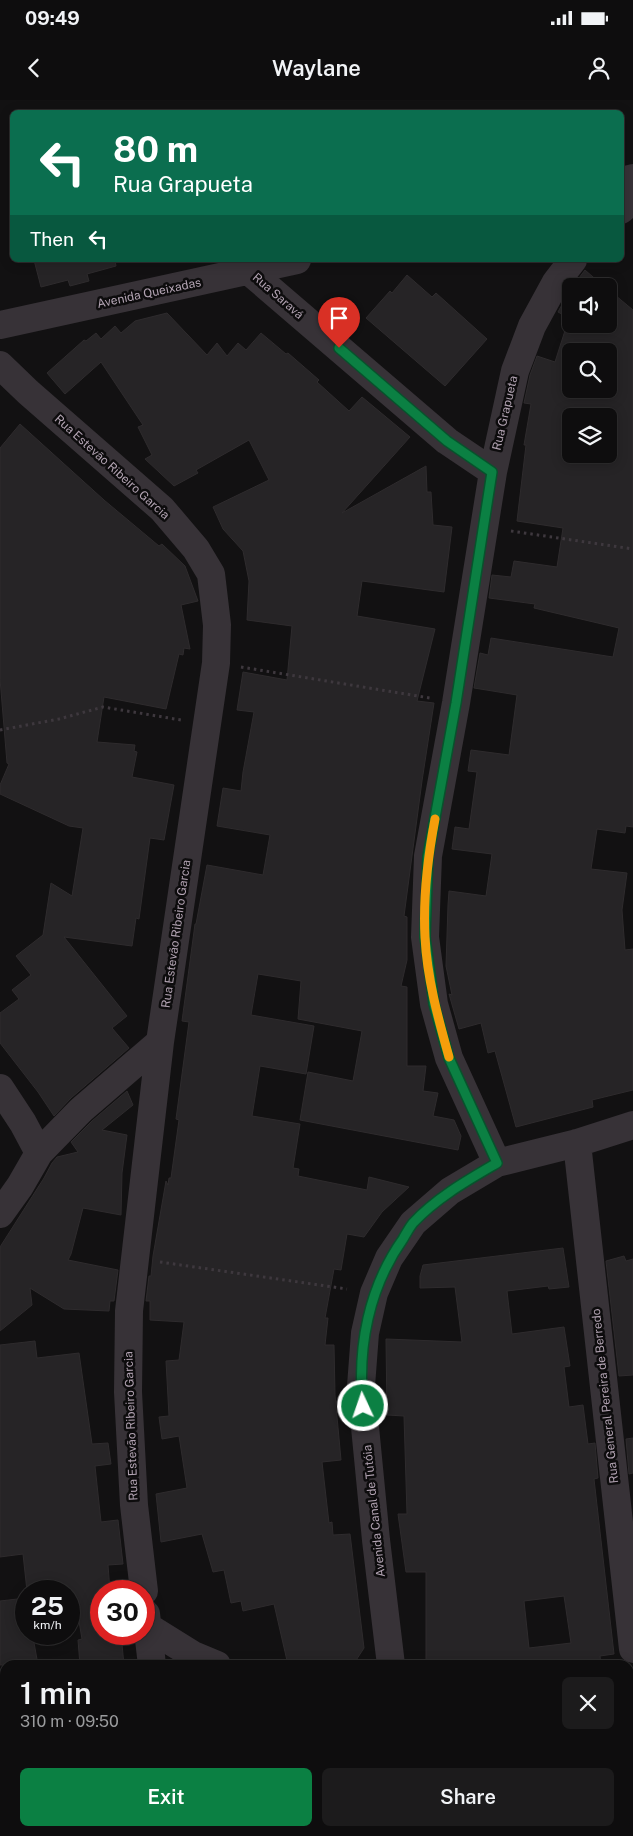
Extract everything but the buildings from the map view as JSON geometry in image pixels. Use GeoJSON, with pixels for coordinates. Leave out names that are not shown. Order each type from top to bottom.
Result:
{"type":"FeatureCollection","features":[{"type":"Feature","properties":{"kind":"street","name":"Avenida Queixadas"},"geometry":{"type":"LineString","coordinates":[[0,325],[290,262]]}},
{"type":"Feature","properties":{"kind":"street","name":"Rua Grapueta"},"geometry":{"type":"LineString","coordinates":[[497,1163],[449,1058],[434,1004],[425,937],[428,856],[456,703],[492,472],[515,371],[532,326],[556,282],[571,262]]}},
{"type":"Feature","properties":{"kind":"street","name":"Rua Saravá"},"geometry":{"type":"LineString","coordinates":[[250,272],[447,441],[492,472]]}},
{"type":"Feature","properties":{"kind":"street","name":"Rua Estevão Ribeiro Garcia"},"geometry":{"type":"LineString","coordinates":[[0,365],[28,392],[162,509],[196,549],[211,574],[217,626],[216,663],[160,1042],[129,1311],[128,1392],[134,1505],[143,1580]]}},
{"type":"Feature","properties":{"kind":"street"},"geometry":{"type":"LineString","coordinates":[[0,1214],[20,1186],[39,1153],[81,1110],[160,1042]]}},
{"type":"Feature","properties":{"kind":"street"},"geometry":{"type":"LineString","coordinates":[[0,1088],[23,1123],[39,1153]]}},
{"type":"Feature","properties":{"kind":"street","name":"Avenida Canal de Tutóia"},"geometry":{"type":"LineString","coordinates":[[391,1660],[376,1540],[361,1386],[365,1332],[374,1293],[389,1258],[413,1223],[450,1191],[497,1163],[577,1143],[633,1125]]}},
{"type":"Feature","properties":{"kind":"street","name":"Rua General Pereira de Berredo"},"geometry":{"type":"LineString","coordinates":[[577,1143],[633,1649]]}},
{"type":"Feature","properties":{"kind":"street"},"geometry":{"type":"LineString","coordinates":[[155,1631],[193,1655],[205,1660]]}},
{"type":"Feature","properties":{"kind":"street","name":"Rua Estevão Ribeiro Garcia"},"geometry":{"type":"LineString","coordinates":[[150,1645],[151,1660]]}},
{"type":"Feature","properties":{"kind":"path"},"geometry":{"type":"LineString","coordinates":[[483,526],[633,549]]}},
{"type":"Feature","properties":{"kind":"path"},"geometry":{"type":"LineString","coordinates":[[216,663],[456,703]]}},
{"type":"Feature","properties":{"kind":"path"},"geometry":{"type":"LineString","coordinates":[[0,730],[103,707],[206,725]]}},
{"type":"Feature","properties":{"kind":"path"},"geometry":{"type":"LineString","coordinates":[[135,1259],[374,1293]]}},
{"type":"Feature","properties":{"kind":"slow traffic"},"geometry":{"type":"LineString","coordinates":[[435,819],[428,856],[425,937],[434,1004],[449,1057]]}},
{"type":"Feature","properties":{"kind":"route"},"geometry":{"type":"LineString","coordinates":[[339,348],[447,441],[492,472],[456,703],[428,856],[425,937],[434,1004],[449,1058],[497,1163],[450,1191],[413,1223],[389,1258],[374,1293],[365,1332],[361,1386],[363,1406]]}}]}
